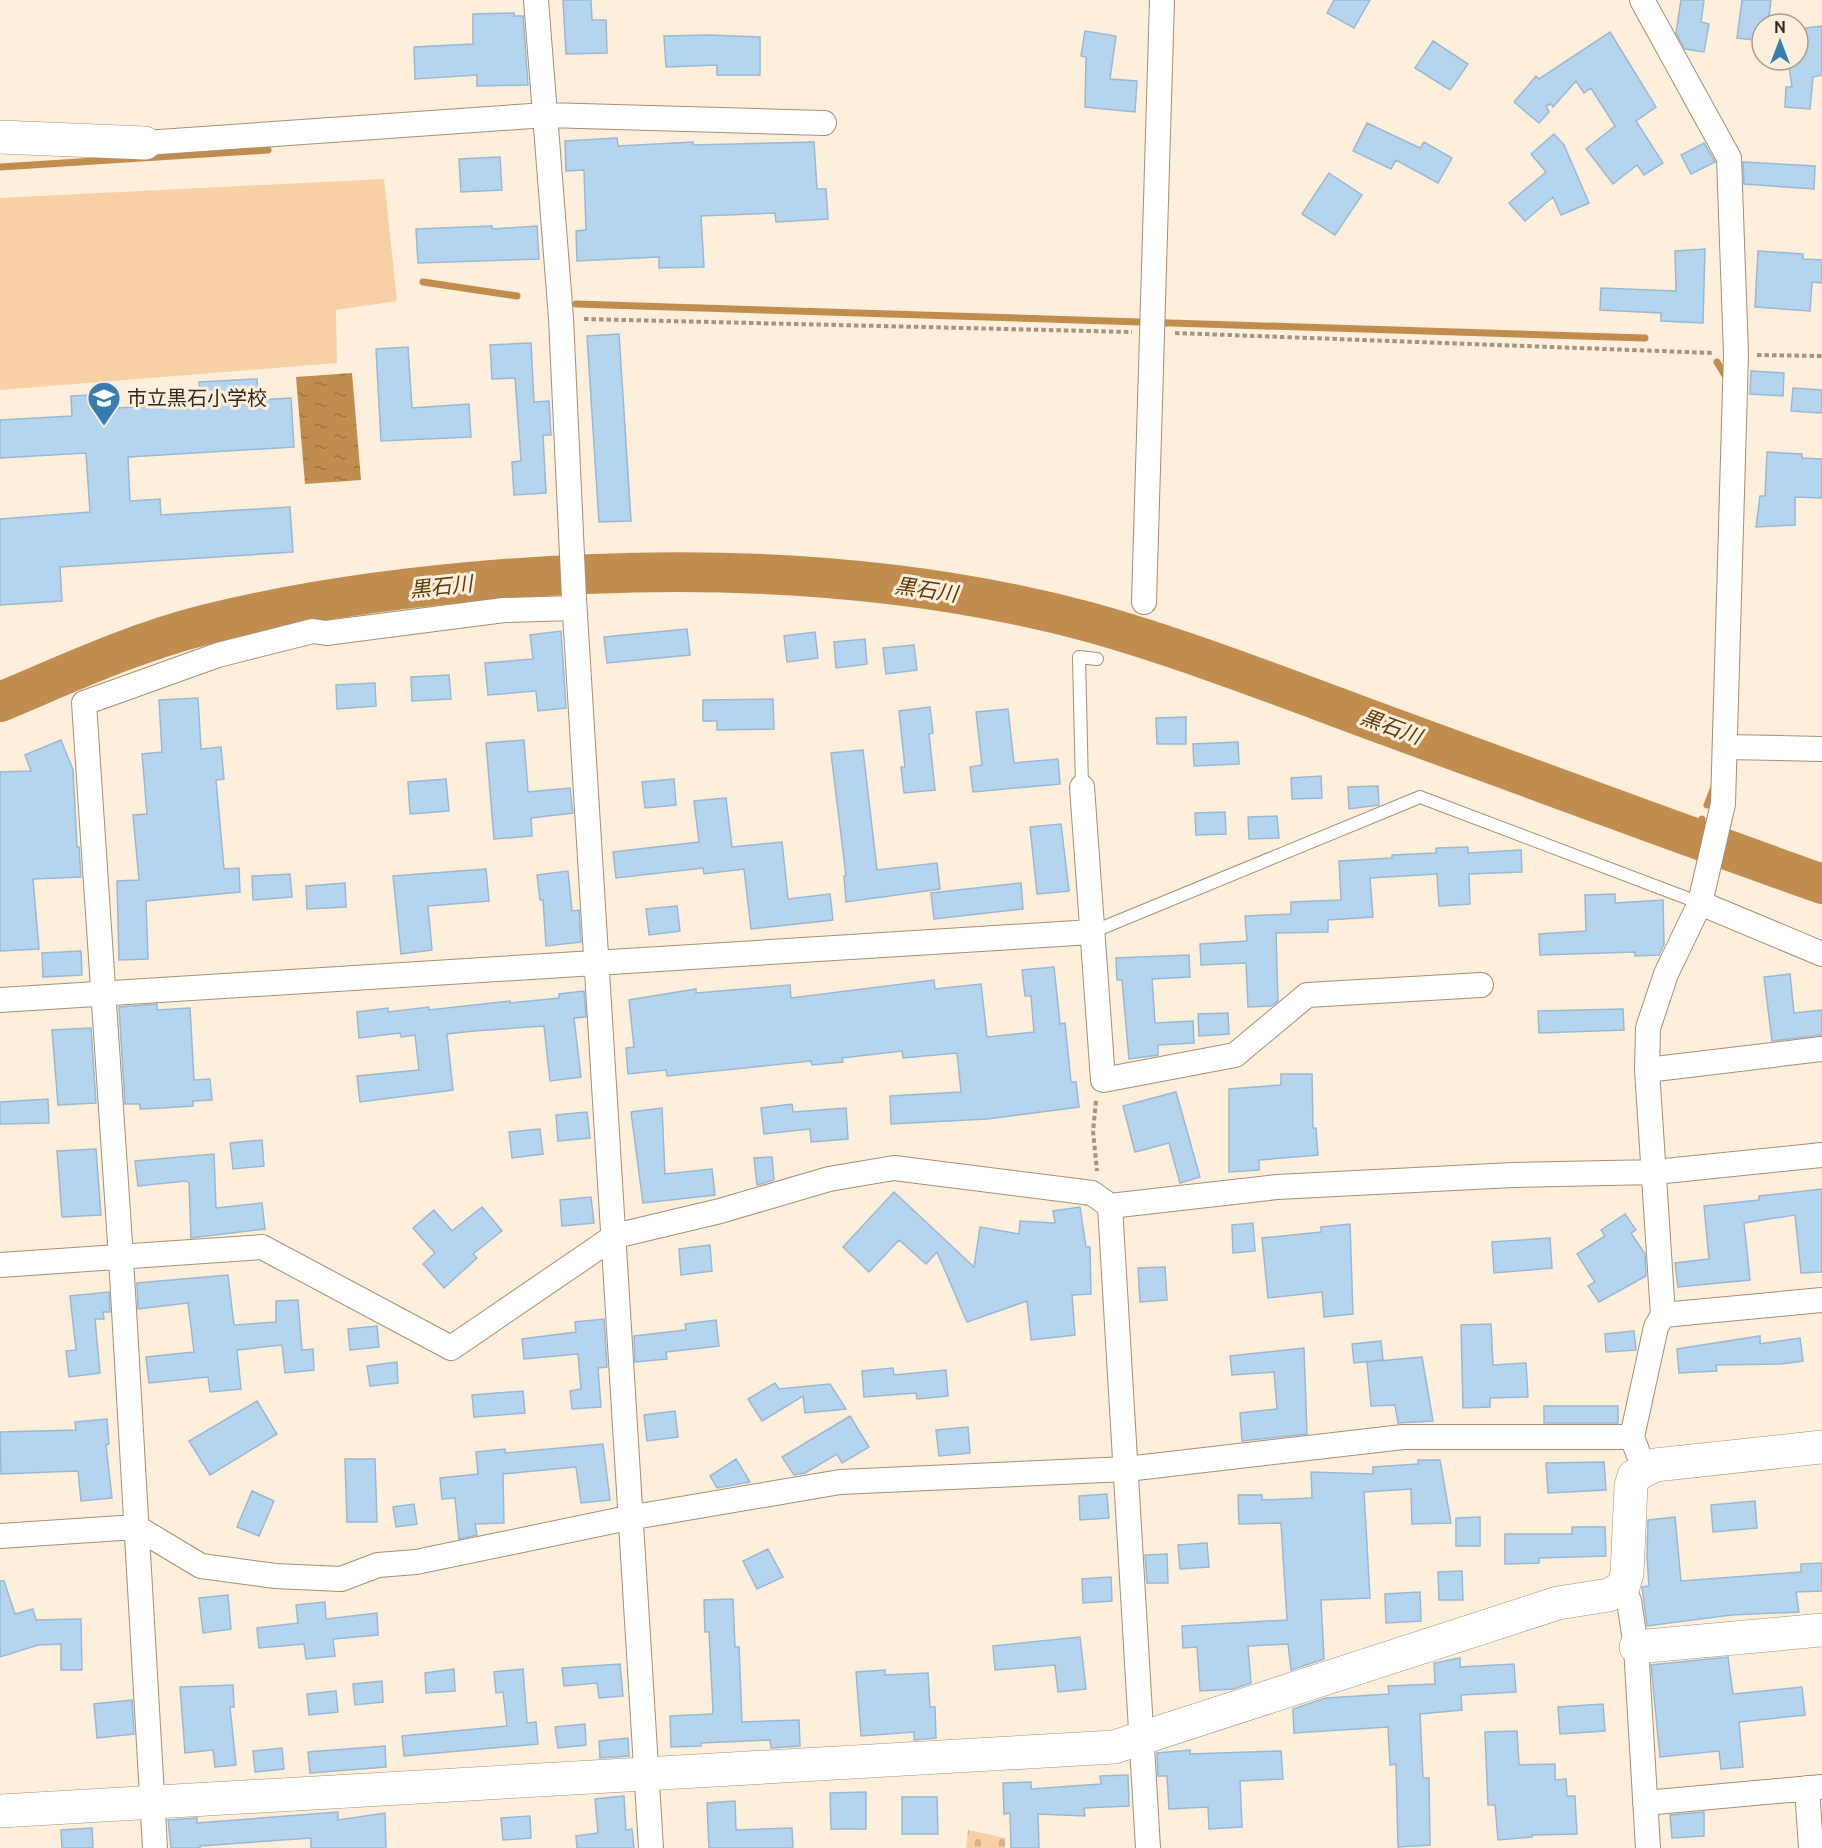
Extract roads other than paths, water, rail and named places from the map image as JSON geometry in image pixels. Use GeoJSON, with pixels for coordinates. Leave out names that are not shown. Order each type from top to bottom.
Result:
{"type":"FeatureCollection","features":[{"type":"Feature","properties":{"kind":"street"},"geometry":{"type":"LineString","coordinates":[[536,0],[561,318],[574,603],[629,1458],[628,1518],[651,1848]]}},
{"type":"Feature","properties":{"kind":"street"},"geometry":{"type":"LineString","coordinates":[[1144,602],[1162,0]]}},
{"type":"Feature","properties":{"kind":"street"},"geometry":{"type":"LineString","coordinates":[[1642,0],[1729,158],[1736,354],[1727,747],[1723,804],[1700,903],[1666,974],[1648,1028],[1647,1070],[1663,1315],[1656,1327],[1632,1437],[1643,1470]]}},
{"type":"Feature","properties":{"kind":"street"},"geometry":{"type":"LineString","coordinates":[[0,137],[145,143],[546,115],[824,123]]}},
{"type":"Feature","properties":{"kind":"street"},"geometry":{"type":"LineString","coordinates":[[155,1848],[122,1258],[84,703],[154,675],[218,655],[313,631],[326,633],[574,603]]}},
{"type":"Feature","properties":{"kind":"street"},"geometry":{"type":"LineString","coordinates":[[1727,747],[1822,749]]}},
{"type":"Feature","properties":{"kind":"street"},"geometry":{"type":"LineString","coordinates":[[1082,787],[1103,1080],[1235,1055],[1307,995],[1481,985]]}},
{"type":"Feature","properties":{"kind":"street"},"geometry":{"type":"LineString","coordinates":[[1700,903],[1822,954]]}},
{"type":"Feature","properties":{"kind":"street"},"geometry":{"type":"LineString","coordinates":[[0,1000],[1092,932]]}},
{"type":"Feature","properties":{"kind":"street"},"geometry":{"type":"LineString","coordinates":[[1647,1070],[1822,1049]]}},
{"type":"Feature","properties":{"kind":"street"},"geometry":{"type":"LineString","coordinates":[[0,1265],[262,1247],[451,1348],[615,1236],[720,1211],[829,1179],[894,1168],[1092,1193],[1110,1206],[1277,1187],[1513,1175],[1655,1172],[1822,1155]]}},
{"type":"Feature","properties":{"kind":"street"},"geometry":{"type":"LineString","coordinates":[[1110,1206],[1148,1848]]}},
{"type":"Feature","properties":{"kind":"street"},"geometry":{"type":"LineString","coordinates":[[1663,1315],[1822,1300]]}},
{"type":"Feature","properties":{"kind":"street"},"geometry":{"type":"LineString","coordinates":[[0,1536],[136,1527],[201,1566],[275,1576],[341,1578],[378,1565],[416,1562],[628,1518],[840,1482],[1126,1468],[1403,1437],[1632,1437]]}},
{"type":"Feature","properties":{"kind":"street"},"geometry":{"type":"LineString","coordinates":[[1648,1848],[1636,1647],[1629,1601],[1623,1587],[1627,1574],[1631,1486],[1634,1476],[1655,1465],[1822,1448]]}},
{"type":"Feature","properties":{"kind":"street"},"geometry":{"type":"LineString","coordinates":[[0,1810],[1114,1747],[1142,1740],[1558,1603],[1609,1595],[1623,1587]]}},
{"type":"Feature","properties":{"kind":"street"},"geometry":{"type":"LineString","coordinates":[[1636,1647],[1822,1630]]}},
{"type":"Feature","properties":{"kind":"street"},"geometry":{"type":"LineString","coordinates":[[1645,1803],[1814,1788],[1811,1848]]}},
{"type":"Feature","properties":{"kind":"lane"},"geometry":{"type":"LineString","coordinates":[[1082,787],[1079,657],[1097,659]]}},
{"type":"Feature","properties":{"kind":"lane"},"geometry":{"type":"LineString","coordinates":[[1092,932],[1420,797],[1700,903]]}},
{"type":"Feature","properties":{"kind":"water"},"geometry":{"type":"Polygon","coordinates":[[[352,373],[361,480],[305,484],[296,377],[352,373]]]}},
{"type":"Feature","properties":{"kind":"waterway"},"geometry":{"type":"LineString","coordinates":[[0,167],[268,150]]}},
{"type":"Feature","properties":{"kind":"waterway"},"geometry":{"type":"LineString","coordinates":[[423,282],[517,296]]}},
{"type":"Feature","properties":{"kind":"waterway"},"geometry":{"type":"LineString","coordinates":[[576,304],[1645,338]]}},
{"type":"Feature","properties":{"kind":"waterway"},"geometry":{"type":"LineString","coordinates":[[1717,362],[1726,377]]}},
{"type":"Feature","properties":{"kind":"waterway","name":"黒石川"},"geometry":{"type":"LineString","coordinates":[[0,702],[100,660],[178,632],[278,608],[353,596],[504,579],[651,572],[798,576],[872,582],[1017,605],[1089,622],[1164,645],[1822,884]]}},
{"type":"Feature","properties":{"kind":"waterway"},"geometry":{"type":"LineString","coordinates":[[1707,805],[1714,787]]}},
{"type":"Feature","properties":{"kind":"waterway"},"geometry":{"type":"LineString","coordinates":[[1695,839],[1702,819]]}},
{"type":"Feature","properties":{"kind":"place","name":"市立黒石小学校"},"geometry":{"type":"Point","coordinates":[104,427]}}]}
